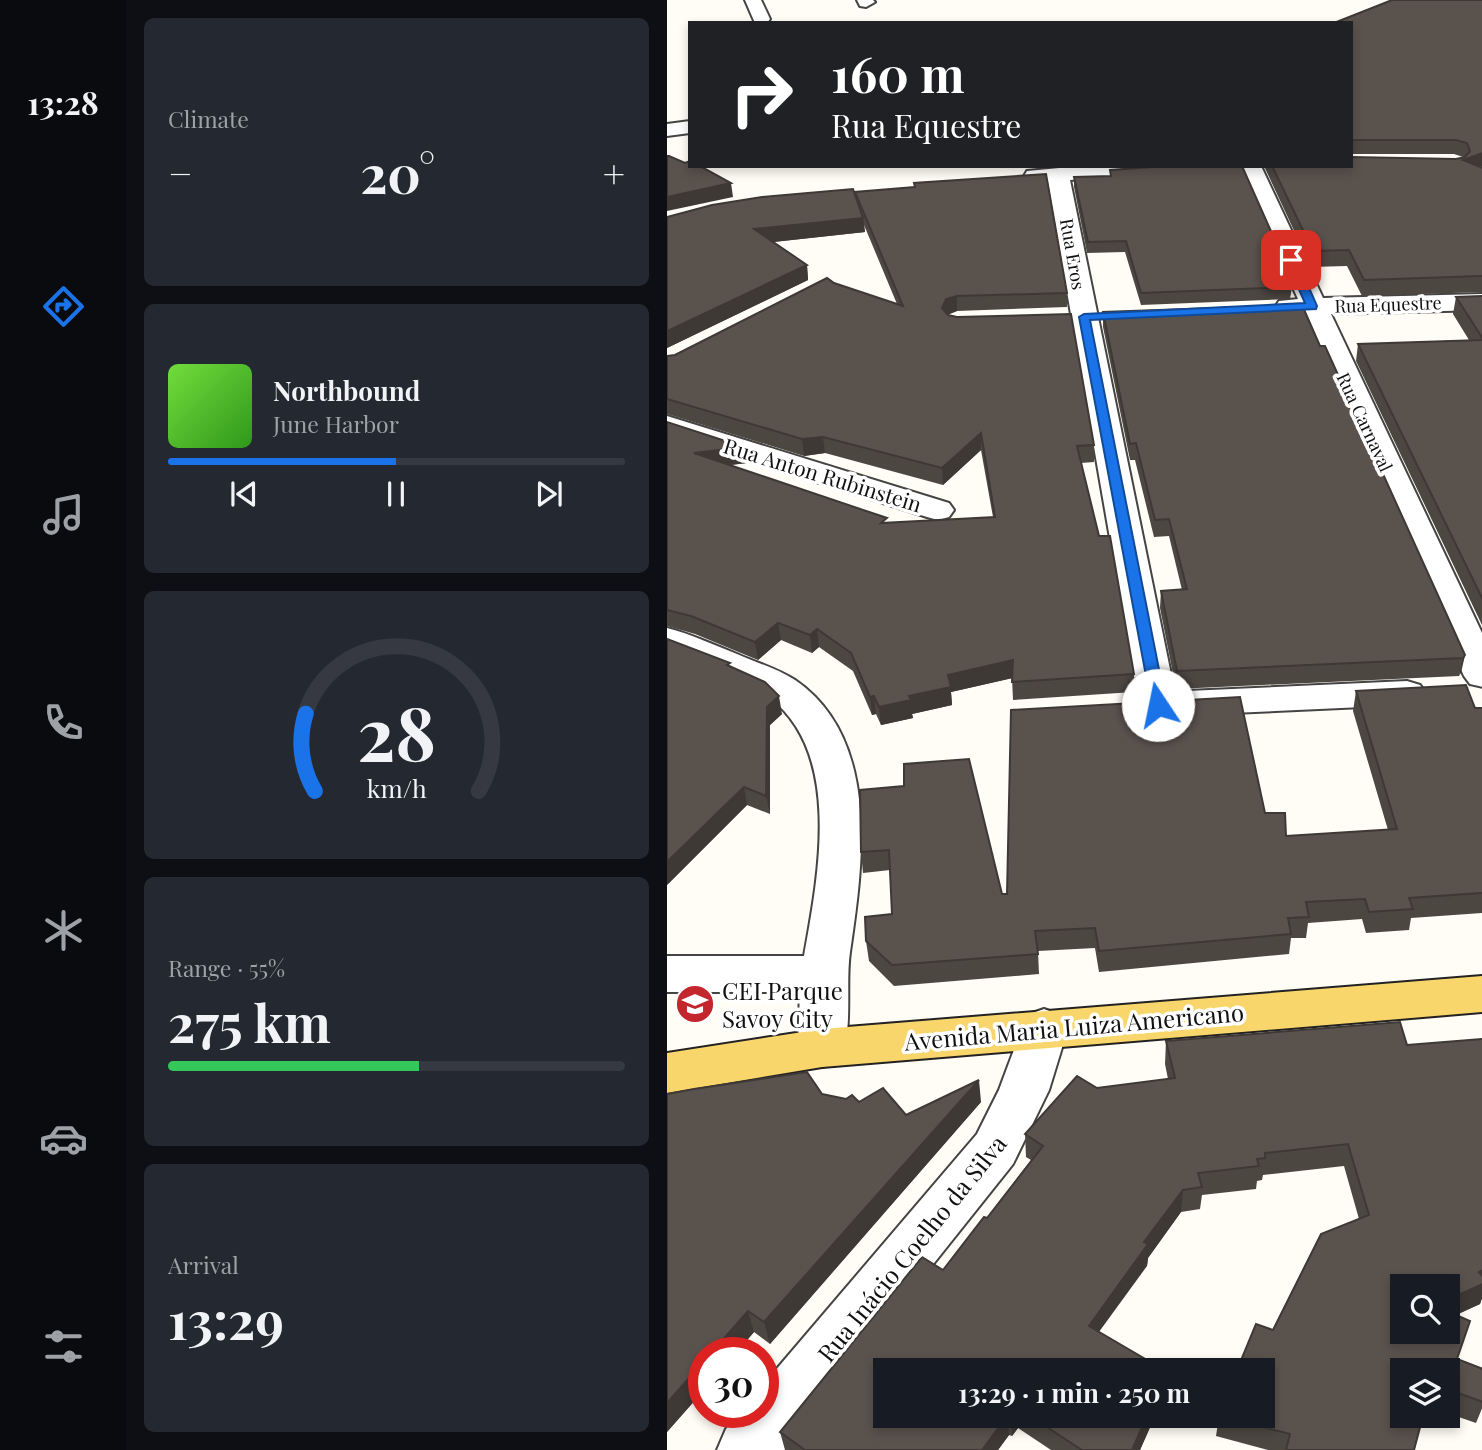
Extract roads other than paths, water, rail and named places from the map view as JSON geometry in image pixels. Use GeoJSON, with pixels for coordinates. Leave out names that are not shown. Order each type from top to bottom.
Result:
{"type":"FeatureCollection","features":[{"type":"Feature","properties":{"kind":"main road","name":"Avenida Maria Luiza Americano"},"geometry":{"type":"LineString","coordinates":[[667,1073],[822,1048],[1482,994]]}},
{"type":"Feature","properties":{"kind":"street"},"geometry":{"type":"LineString","coordinates":[[753,0],[761,19]]}},
{"type":"Feature","properties":{"kind":"street"},"geometry":{"type":"LineString","coordinates":[[667,130],[688,127]]}},
{"type":"Feature","properties":{"kind":"street"},"geometry":{"type":"LineString","coordinates":[[1018,178],[1152,168]]}},
{"type":"Feature","properties":{"kind":"street","name":"Rua Carnaval"},"geometry":{"type":"LineString","coordinates":[[1251,168],[1312,306],[1465,687]]}},
{"type":"Feature","properties":{"kind":"street","name":"Rua Eros"},"geometry":{"type":"LineString","coordinates":[[1058,174],[1158,705]]}},
{"type":"Feature","properties":{"kind":"street","name":"Rua Equestre"},"geometry":{"type":"LineString","coordinates":[[1259,309],[1482,302]]}},
{"type":"Feature","properties":{"kind":"street","name":"Rua Anton Rubinstein"},"geometry":{"type":"LineString","coordinates":[[667,425],[938,510]]}},
{"type":"Feature","properties":{"kind":"street"},"geometry":{"type":"LineString","coordinates":[[667,639],[784,690],[811,714],[829,745],[840,805],[837,892],[825,974],[822,1048]]}},
{"type":"Feature","properties":{"kind":"street"},"geometry":{"type":"LineString","coordinates":[[1118,707],[1465,687]]}},
{"type":"Feature","properties":{"kind":"street"},"geometry":{"type":"LineString","coordinates":[[667,975],[825,974]]}},
{"type":"Feature","properties":{"kind":"street","name":"Rua Inácio Coelho da Silva"},"geometry":{"type":"LineString","coordinates":[[747,1450],[995,1149],[1016,1112],[1036,1063],[1044,1028]]}},
{"type":"Feature","properties":{"kind":"place","name":"CEI Parque Savoy City"},"geometry":{"type":"Point","coordinates":[695,1004]}}]}
